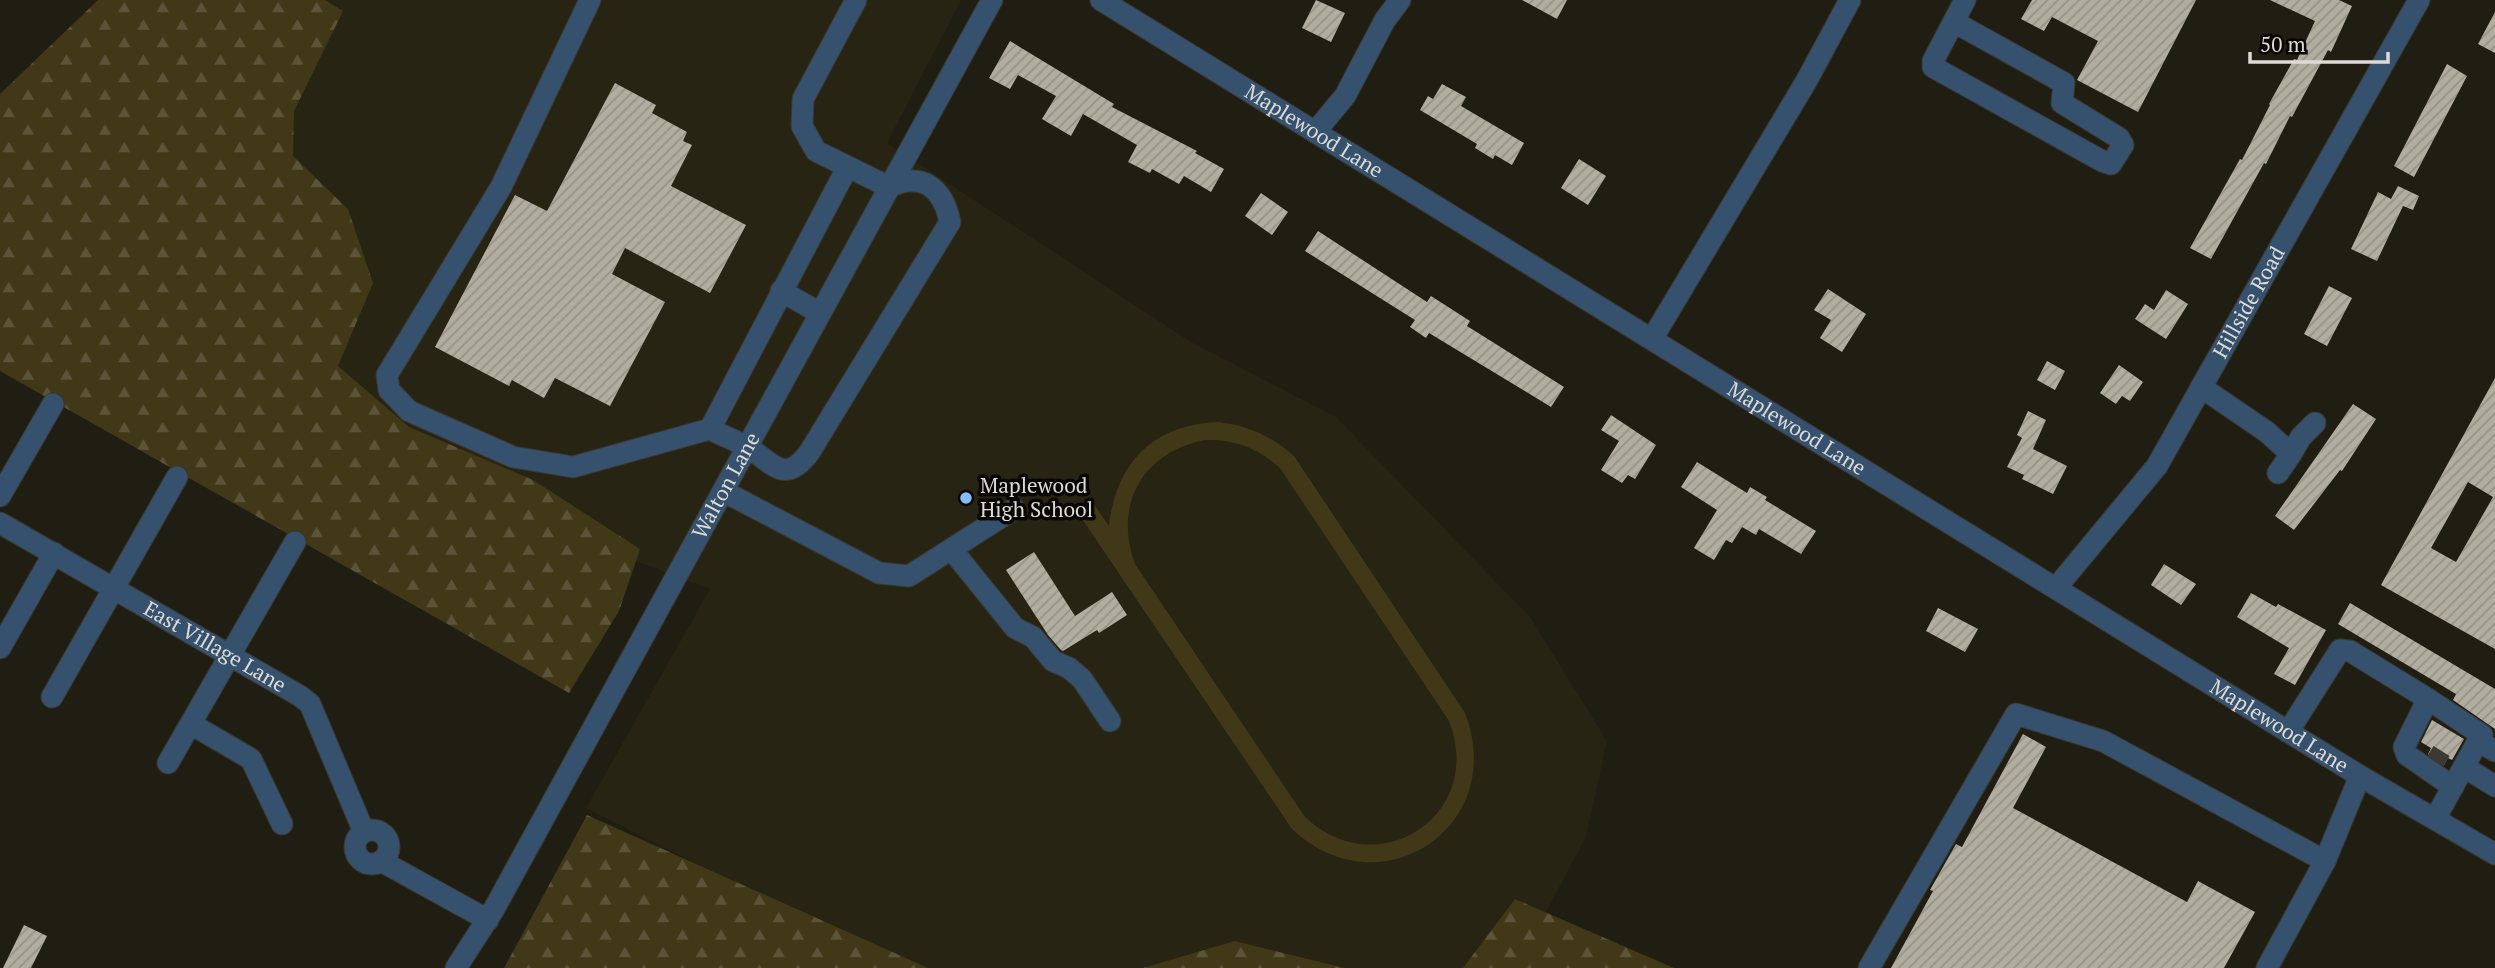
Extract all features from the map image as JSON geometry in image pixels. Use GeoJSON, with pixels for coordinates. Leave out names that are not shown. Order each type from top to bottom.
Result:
{"type":"FeatureCollection","features":[{"type":"Feature","properties":{"kind":"street"},"geometry":{"type":"LineString","coordinates":[[590,0],[501,187],[387,375],[389,390],[409,411],[513,457],[573,467],[710,429],[749,448],[776,468],[787,470],[799,466],[950,222],[946,204],[935,190],[921,181],[902,180],[888,187],[847,168],[816,151],[802,126],[803,99],[856,0]]}},
{"type":"Feature","properties":{"kind":"street","name":"Walton Lane"},"geometry":{"type":"LineString","coordinates":[[456,968],[491,915],[992,0]]}},
{"type":"Feature","properties":{"kind":"street","name":"Maplewood Lane"},"geometry":{"type":"LineString","coordinates":[[1101,0],[2288,732],[2495,854]]}},
{"type":"Feature","properties":{"kind":"street"},"geometry":{"type":"LineString","coordinates":[[1315,132],[1345,96],[1385,20],[1400,0]]}},
{"type":"Feature","properties":{"kind":"street"},"geometry":{"type":"LineString","coordinates":[[1652,339],[1807,80],[1850,0]]}},
{"type":"Feature","properties":{"kind":"street"},"geometry":{"type":"LineString","coordinates":[[1954,22],[2064,83],[2062,103],[2119,138],[2123,145],[2111,164],[1933,67],[1934,61],[1965,0]]}},
{"type":"Feature","properties":{"kind":"street","name":"Hillside Road"},"geometry":{"type":"LineString","coordinates":[[2056,587],[2157,466],[2419,0]]}},
{"type":"Feature","properties":{"kind":"street"},"geometry":{"type":"LineString","coordinates":[[710,429],[780,291],[847,168]]}},
{"type":"Feature","properties":{"kind":"street"},"geometry":{"type":"LineString","coordinates":[[780,291],[820,313]]}},
{"type":"Feature","properties":{"kind":"street"},"geometry":{"type":"LineString","coordinates":[[2201,387],[2267,432],[2291,454]]}},
{"type":"Feature","properties":{"kind":"street"},"geometry":{"type":"LineString","coordinates":[[0,496],[53,404]]}},
{"type":"Feature","properties":{"kind":"street"},"geometry":{"type":"LineString","coordinates":[[2278,473],[2301,437],[2315,423]]}},
{"type":"Feature","properties":{"kind":"street"},"geometry":{"type":"LineString","coordinates":[[52,697],[177,477]]}},
{"type":"Feature","properties":{"kind":"street"},"geometry":{"type":"LineString","coordinates":[[723,491],[879,573],[909,576],[1014,509]]}},
{"type":"Feature","properties":{"kind":"street","name":"East Village Lane"},"geometry":{"type":"LineString","coordinates":[[0,523],[310,704],[364,832],[375,831],[385,837],[388,848],[384,857],[491,915]]}},
{"type":"Feature","properties":{"kind":"street"},"geometry":{"type":"LineString","coordinates":[[168,763],[295,542]]}},
{"type":"Feature","properties":{"kind":"street"},"geometry":{"type":"LineString","coordinates":[[952,550],[1015,628],[1032,638],[1052,661],[1069,668],[1082,679],[1110,721]]}},
{"type":"Feature","properties":{"kind":"street"},"geometry":{"type":"LineString","coordinates":[[0,648],[54,554]]}},
{"type":"Feature","properties":{"kind":"street"},"geometry":{"type":"LineString","coordinates":[[2288,732],[2340,650],[2350,651],[2482,735],[2487,746],[2450,770],[2435,819]]}},
{"type":"Feature","properties":{"kind":"street"},"geometry":{"type":"LineString","coordinates":[[2428,699],[2404,747],[2406,755],[2495,786]]}},
{"type":"Feature","properties":{"kind":"street"},"geometry":{"type":"LineString","coordinates":[[1869,968],[2015,714],[2103,741],[2325,861]]}},
{"type":"Feature","properties":{"kind":"street"},"geometry":{"type":"LineString","coordinates":[[191,723],[251,759],[282,824]]}},
{"type":"Feature","properties":{"kind":"street"},"geometry":{"type":"LineString","coordinates":[[2406,742],[2450,770]]}},
{"type":"Feature","properties":{"kind":"street"},"geometry":{"type":"LineString","coordinates":[[2267,968],[2325,861],[2360,776]]}},
{"type":"Feature","properties":{"kind":"shaded area","name":"Maplewood High School"},"geometry":{"type":"Polygon","coordinates":[[[172,0],[961,0],[887,143],[1191,342],[1336,417],[1530,617],[1607,741],[1586,837],[1516,968],[904,968],[586,808],[710,589],[641,563],[392,434],[286,350],[172,0]]]}},
{"type":"Feature","properties":{"kind":"green space"},"geometry":{"type":"Polygon","coordinates":[[[98,0],[325,0],[343,11],[294,111],[293,156],[348,209],[373,283],[338,366],[409,427],[533,480],[640,549],[619,611],[569,693],[0,371],[0,94],[98,0]]]}},
{"type":"Feature","properties":{"kind":"green space"},"geometry":{"type":"Polygon","coordinates":[[[1219,422],[1250,429],[1277,443],[1294,456],[1465,713],[1474,754],[1469,791],[1453,822],[1428,845],[1397,859],[1362,862],[1327,853],[1292,829],[1078,513],[1093,503],[1109,526],[1113,503],[1130,465],[1157,439],[1196,424],[1219,422]],[[1205,440],[1183,446],[1165,456],[1138,484],[1128,521],[1129,542],[1135,564],[1305,817],[1334,837],[1364,844],[1392,842],[1418,830],[1439,811],[1452,785],[1456,755],[1449,721],[1280,468],[1246,446],[1205,440]]]}},
{"type":"Feature","properties":{"kind":"green space"},"geometry":{"type":"Polygon","coordinates":[[[587,815],[928,968],[504,968],[587,815]]]}},
{"type":"Feature","properties":{"kind":"green space"},"geometry":{"type":"Polygon","coordinates":[[[1515,899],[1674,968],[1463,968],[1515,899]]]}},
{"type":"Feature","properties":{"kind":"green space"},"geometry":{"type":"Polygon","coordinates":[[[1235,941],[1344,968],[1143,968],[1235,941]]]}},
{"type":"Feature","properties":{"kind":"building"},"geometry":{"type":"Polygon","coordinates":[[[1316,0],[1345,13],[1331,42],[1302,28],[1316,0]]]}},
{"type":"Feature","properties":{"kind":"building"},"geometry":{"type":"Polygon","coordinates":[[[1522,0],[1567,0],[1557,19],[1522,0]]]}},
{"type":"Feature","properties":{"kind":"building"},"geometry":{"type":"Polygon","coordinates":[[[2032,0],[2196,0],[2138,112],[2077,80],[2098,41],[2052,17],[2044,31],[2021,19],[2032,0]]]}},
{"type":"Feature","properties":{"kind":"building"},"geometry":{"type":"Polygon","coordinates":[[[2270,0],[2339,0],[2352,6],[2331,52],[2328,50],[2211,259],[2190,248],[2240,159],[2242,160],[2269,104],[2294,59],[2297,60],[2315,21],[2270,0]]]}},
{"type":"Feature","properties":{"kind":"building"},"geometry":{"type":"Polygon","coordinates":[[[2495,12],[2495,53],[2478,44],[2495,12]]]}},
{"type":"Feature","properties":{"kind":"building"},"geometry":{"type":"Polygon","coordinates":[[[1010,41],[1114,104],[1112,107],[1197,151],[1195,153],[1224,169],[1211,192],[1184,176],[1179,184],[1152,169],[1150,173],[1128,162],[1137,145],[1083,114],[1071,136],[1042,119],[1056,96],[1018,75],[1010,89],[989,78],[1010,41]]]}},
{"type":"Feature","properties":{"kind":"building"},"geometry":{"type":"Polygon","coordinates":[[[2447,64],[2467,76],[2414,177],[2394,166],[2447,64]]]}},
{"type":"Feature","properties":{"kind":"building"},"geometry":{"type":"Polygon","coordinates":[[[615,83],[656,105],[652,113],[687,132],[683,141],[692,145],[671,186],[746,225],[710,293],[625,248],[612,274],[665,302],[610,406],[555,378],[544,398],[512,380],[509,386],[435,347],[515,195],[547,211],[615,83]]]}},
{"type":"Feature","properties":{"kind":"building"},"geometry":{"type":"Polygon","coordinates":[[[1442,84],[1466,97],[1461,106],[1524,143],[1512,165],[1495,155],[1493,159],[1475,148],[1477,144],[1420,110],[1428,96],[1433,99],[1442,84]]]}},
{"type":"Feature","properties":{"kind":"building"},"geometry":{"type":"Polygon","coordinates":[[[1579,159],[1606,176],[1588,205],[1561,188],[1579,159]]]}},
{"type":"Feature","properties":{"kind":"building"},"geometry":{"type":"Polygon","coordinates":[[[2398,186],[2419,196],[2413,210],[2403,206],[2377,261],[2351,249],[2378,192],[2391,199],[2398,186]]]}},
{"type":"Feature","properties":{"kind":"building"},"geometry":{"type":"Polygon","coordinates":[[[1261,193],[1288,212],[1272,235],[1245,216],[1261,193]]]}},
{"type":"Feature","properties":{"kind":"building"},"geometry":{"type":"Polygon","coordinates":[[[1318,231],[1427,302],[1431,296],[1470,321],[1467,326],[1564,387],[1551,407],[1429,333],[1426,338],[1410,327],[1415,320],[1305,251],[1318,231]]]}},
{"type":"Feature","properties":{"kind":"building"},"geometry":{"type":"Polygon","coordinates":[[[2329,286],[2352,298],[2327,346],[2304,334],[2329,286]]]}},
{"type":"Feature","properties":{"kind":"building"},"geometry":{"type":"Polygon","coordinates":[[[1828,289],[1866,314],[1842,352],[1820,338],[1831,320],[1814,310],[1828,289]]]}},
{"type":"Feature","properties":{"kind":"building"},"geometry":{"type":"Polygon","coordinates":[[[2166,290],[2188,304],[2166,339],[2135,319],[2145,304],[2154,310],[2166,290]]]}},
{"type":"Feature","properties":{"kind":"building"},"geometry":{"type":"Polygon","coordinates":[[[2047,361],[2065,371],[2055,390],[2037,380],[2047,361]]]}},
{"type":"Feature","properties":{"kind":"building"},"geometry":{"type":"Polygon","coordinates":[[[2119,365],[2143,382],[2130,401],[2122,396],[2116,404],[2100,393],[2119,365]]]}},
{"type":"Feature","properties":{"kind":"building"},"geometry":{"type":"Polygon","coordinates":[[[2495,378],[2495,649],[2381,585],[2495,378]],[[2468,482],[2431,548],[2456,562],[2493,497],[2468,482]]]}},
{"type":"Feature","properties":{"kind":"building"},"geometry":{"type":"Polygon","coordinates":[[[2353,404],[2376,419],[2342,471],[2340,470],[2294,530],[2275,516],[2353,404]]]}},
{"type":"Feature","properties":{"kind":"building"},"geometry":{"type":"Polygon","coordinates":[[[2028,411],[2046,420],[2033,449],[2067,466],[2053,494],[2022,479],[2024,475],[2007,467],[2022,438],[2017,435],[2028,411]]]}},
{"type":"Feature","properties":{"kind":"building"},"geometry":{"type":"Polygon","coordinates":[[[1611,415],[1656,445],[1635,479],[1628,475],[1622,483],[1601,470],[1619,441],[1601,430],[1611,415]]]}},
{"type":"Feature","properties":{"kind":"building"},"geometry":{"type":"Polygon","coordinates":[[[1697,462],[1747,493],[1750,487],[1767,497],[1765,500],[1816,531],[1801,554],[1759,529],[1756,535],[1742,527],[1732,543],[1726,540],[1714,560],[1694,548],[1717,510],[1681,487],[1697,462]]]}},
{"type":"Feature","properties":{"kind":"building"},"geometry":{"type":"Polygon","coordinates":[[[1034,552],[1075,616],[1112,592],[1127,615],[1099,633],[1097,630],[1061,650],[1048,635],[1006,570],[1034,552]]]}},
{"type":"Feature","properties":{"kind":"building"},"geometry":{"type":"Polygon","coordinates":[[[2164,564],[2196,584],[2181,605],[2151,585],[2164,564]]]}},
{"type":"Feature","properties":{"kind":"building"},"geometry":{"type":"Polygon","coordinates":[[[2251,593],[2326,630],[2295,685],[2274,674],[2289,648],[2237,617],[2251,593]]]}},
{"type":"Feature","properties":{"kind":"building"},"geometry":{"type":"Polygon","coordinates":[[[2350,603],[2495,689],[2495,729],[2453,700],[2456,694],[2338,624],[2350,603]]]}},
{"type":"Feature","properties":{"kind":"building"},"geometry":{"type":"Polygon","coordinates":[[[1938,608],[1978,629],[1965,652],[1926,631],[1938,608]]]}},
{"type":"Feature","properties":{"kind":"building"},"geometry":{"type":"Polygon","coordinates":[[[2432,720],[2464,739],[2452,760],[2448,758],[2444,765],[2428,754],[2431,748],[2421,742],[2432,720]]]}},
{"type":"Feature","properties":{"kind":"building"},"geometry":{"type":"Polygon","coordinates":[[[2023,734],[2046,747],[2013,808],[2187,902],[2198,881],[2255,912],[2224,968],[1891,968],[1933,891],[1930,890],[1956,844],[1962,847],[2023,734]]]}},
{"type":"Feature","properties":{"kind":"building"},"geometry":{"type":"Polygon","coordinates":[[[24,925],[47,936],[31,968],[3,968],[24,925]]]}},
{"type":"Feature","properties":{"kind":"tunnel"},"geometry":{"type":"LineString","coordinates":[[2428,755],[2444,765]]}},
{"type":"Feature","properties":{"kind":"place","name":"Maplewood High School"},"geometry":{"type":"Point","coordinates":[966,498]}}]}
